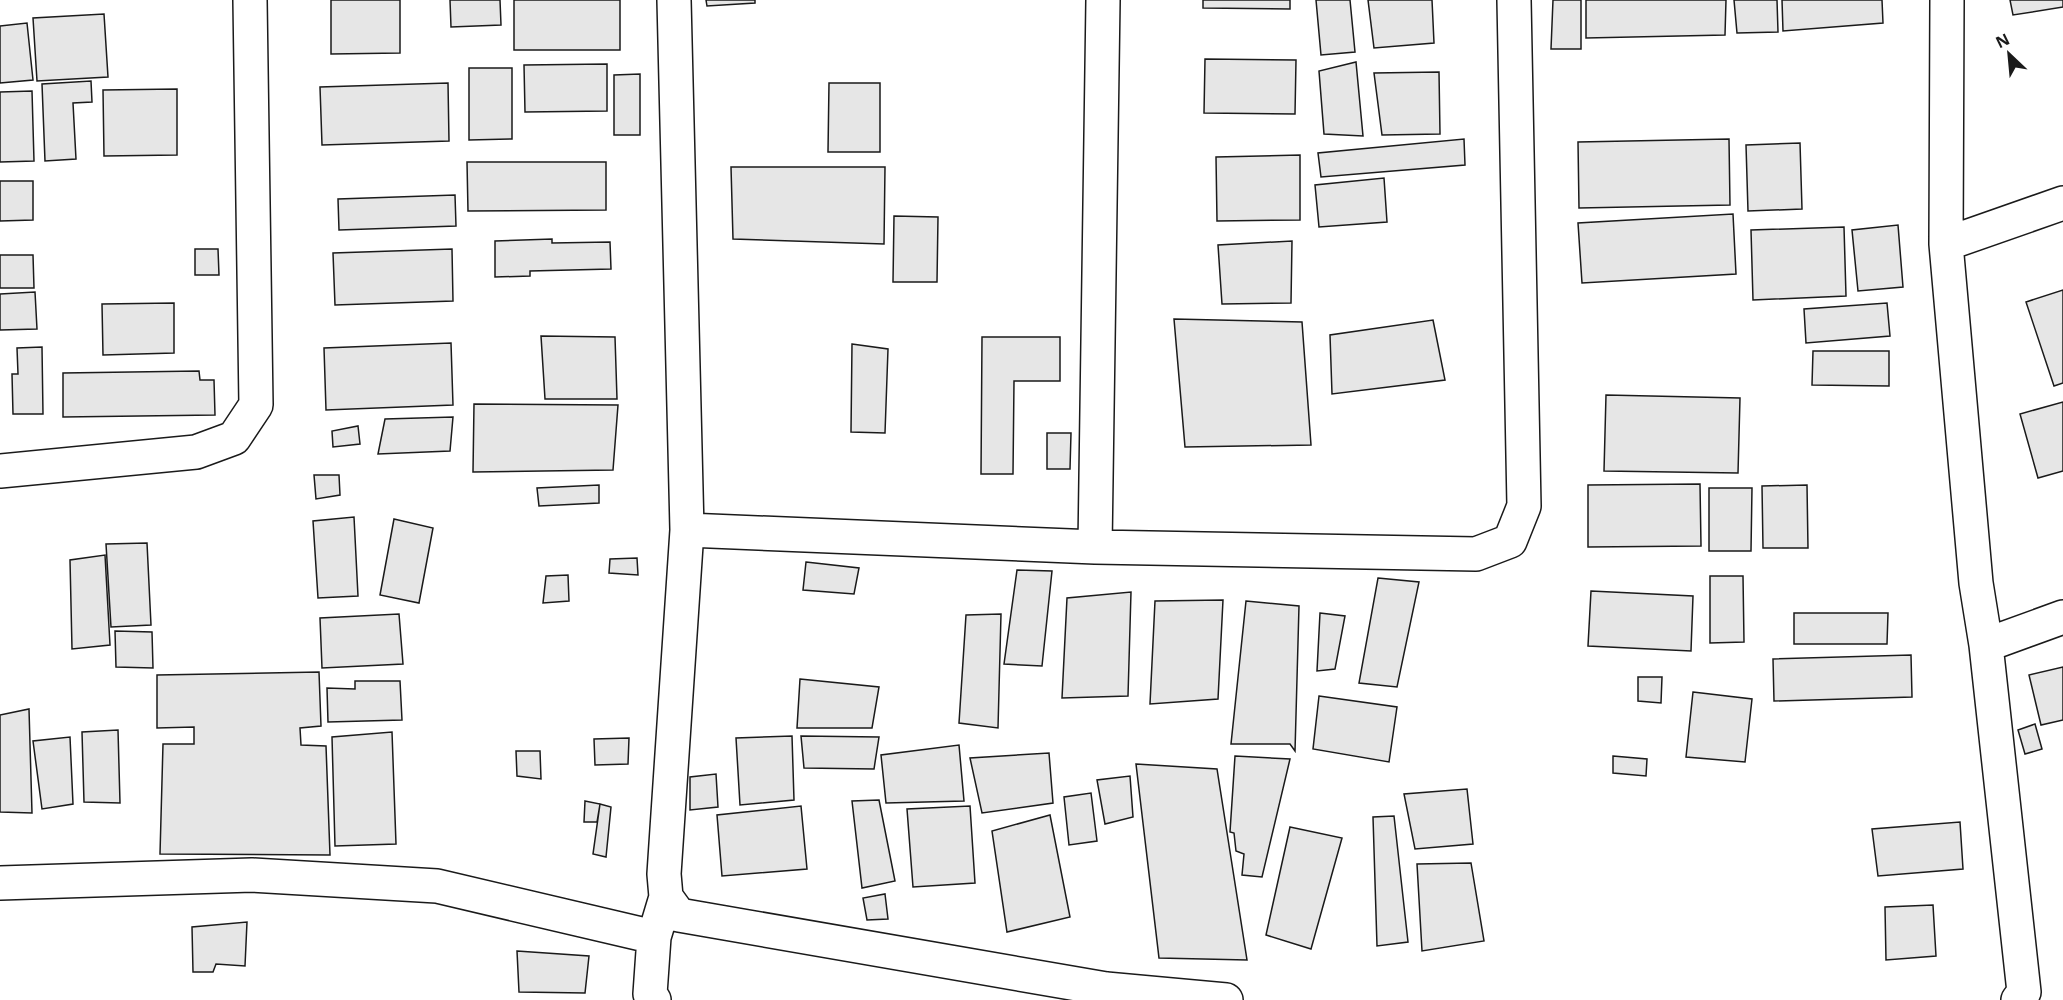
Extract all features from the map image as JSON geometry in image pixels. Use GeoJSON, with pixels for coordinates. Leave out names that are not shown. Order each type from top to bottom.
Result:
{"type":"FeatureCollection","features":[{"type":"Feature","properties":{"kind":"street"},"geometry":{"type":"LineString","coordinates":[[0,471],[196,452],[234,438],[256,405],[250,0]]}},
{"type":"Feature","properties":{"kind":"street"},"geometry":{"type":"LineString","coordinates":[[654,1000],[650,994],[654,937],[666,897],[664,874],[687,530],[675,0]]}},
{"type":"Feature","properties":{"kind":"street"},"geometry":{"type":"LineString","coordinates":[[1095,547],[1103,0]]}},
{"type":"Feature","properties":{"kind":"street"},"geometry":{"type":"LineString","coordinates":[[687,530],[1095,547],[1476,554],[1510,541],[1524,506],[1514,0]]}},
{"type":"Feature","properties":{"kind":"street"},"geometry":{"type":"LineString","coordinates":[[1947,0],[1946,244],[1977,583],[1986,645],[2024,992],[2018,1000]]}},
{"type":"Feature","properties":{"kind":"street"},"geometry":{"type":"LineString","coordinates":[[1946,244],[2063,202]]}},
{"type":"Feature","properties":{"kind":"street"},"geometry":{"type":"LineString","coordinates":[[1986,645],[2063,617]]}},
{"type":"Feature","properties":{"kind":"street"},"geometry":{"type":"LineString","coordinates":[[0,883],[252,875],[437,886],[654,937]]}},
{"type":"Feature","properties":{"kind":"street"},"geometry":{"type":"LineString","coordinates":[[666,897],[680,915],[1106,989],[1226,1000]]}},
{"type":"Feature","properties":{"kind":"building"},"geometry":{"type":"Polygon","coordinates":[[[331,0],[400,0],[400,53],[331,54],[331,0]]]}},
{"type":"Feature","properties":{"kind":"building"},"geometry":{"type":"Polygon","coordinates":[[[450,0],[500,0],[501,25],[451,27],[450,0]]]}},
{"type":"Feature","properties":{"kind":"building"},"geometry":{"type":"Polygon","coordinates":[[[514,0],[620,0],[620,50],[514,50],[514,0]]]}},
{"type":"Feature","properties":{"kind":"building"},"geometry":{"type":"Polygon","coordinates":[[[706,0],[755,0],[755,3],[707,6],[706,0]]]}},
{"type":"Feature","properties":{"kind":"building"},"geometry":{"type":"Polygon","coordinates":[[[1203,0],[1290,0],[1290,9],[1203,8],[1203,0]]]}},
{"type":"Feature","properties":{"kind":"building"},"geometry":{"type":"Polygon","coordinates":[[[1316,0],[1350,0],[1355,52],[1321,55],[1316,0]]]}},
{"type":"Feature","properties":{"kind":"building"},"geometry":{"type":"Polygon","coordinates":[[[1368,0],[1432,0],[1434,43],[1374,48],[1368,0]]]}},
{"type":"Feature","properties":{"kind":"building"},"geometry":{"type":"Polygon","coordinates":[[[1553,0],[1581,0],[1581,49],[1551,49],[1553,0]]]}},
{"type":"Feature","properties":{"kind":"building"},"geometry":{"type":"Polygon","coordinates":[[[1586,0],[1726,0],[1725,35],[1586,38],[1586,0]]]}},
{"type":"Feature","properties":{"kind":"building"},"geometry":{"type":"Polygon","coordinates":[[[1734,0],[1777,0],[1778,32],[1737,33],[1734,0]]]}},
{"type":"Feature","properties":{"kind":"building"},"geometry":{"type":"Polygon","coordinates":[[[1782,0],[1882,0],[1883,23],[1783,31],[1782,0]]]}},
{"type":"Feature","properties":{"kind":"building"},"geometry":{"type":"Polygon","coordinates":[[[2010,0],[2063,0],[2063,7],[2013,15],[2010,0]]]}},
{"type":"Feature","properties":{"kind":"building"},"geometry":{"type":"Polygon","coordinates":[[[104,14],[108,77],[37,81],[33,18],[104,14]]]}},
{"type":"Feature","properties":{"kind":"building"},"geometry":{"type":"Polygon","coordinates":[[[27,23],[33,80],[0,83],[0,26],[27,23]]]}},
{"type":"Feature","properties":{"kind":"building"},"geometry":{"type":"Polygon","coordinates":[[[1205,59],[1296,60],[1295,114],[1204,113],[1205,59]]]}},
{"type":"Feature","properties":{"kind":"building"},"geometry":{"type":"Polygon","coordinates":[[[1356,62],[1363,136],[1324,134],[1319,71],[1356,62]]]}},
{"type":"Feature","properties":{"kind":"building"},"geometry":{"type":"Polygon","coordinates":[[[607,64],[607,111],[525,112],[524,65],[607,64]]]}},
{"type":"Feature","properties":{"kind":"building"},"geometry":{"type":"Polygon","coordinates":[[[469,68],[512,68],[512,139],[469,140],[469,68]]]}},
{"type":"Feature","properties":{"kind":"building"},"geometry":{"type":"Polygon","coordinates":[[[1439,72],[1440,134],[1382,135],[1374,73],[1439,72]]]}},
{"type":"Feature","properties":{"kind":"building"},"geometry":{"type":"Polygon","coordinates":[[[640,74],[640,135],[614,135],[614,75],[640,74]]]}},
{"type":"Feature","properties":{"kind":"building"},"geometry":{"type":"Polygon","coordinates":[[[91,81],[92,102],[73,103],[76,159],[45,161],[42,84],[91,81]]]}},
{"type":"Feature","properties":{"kind":"building"},"geometry":{"type":"Polygon","coordinates":[[[448,83],[449,141],[322,145],[320,87],[448,83]]]}},
{"type":"Feature","properties":{"kind":"building"},"geometry":{"type":"Polygon","coordinates":[[[829,83],[880,83],[880,152],[828,152],[829,83]]]}},
{"type":"Feature","properties":{"kind":"building"},"geometry":{"type":"Polygon","coordinates":[[[177,89],[177,155],[104,156],[103,90],[177,89]]]}},
{"type":"Feature","properties":{"kind":"building"},"geometry":{"type":"Polygon","coordinates":[[[32,91],[34,161],[0,162],[0,92],[32,91]]]}},
{"type":"Feature","properties":{"kind":"building"},"geometry":{"type":"Polygon","coordinates":[[[1464,139],[1465,165],[1321,177],[1318,153],[1464,139]]]}},
{"type":"Feature","properties":{"kind":"building"},"geometry":{"type":"Polygon","coordinates":[[[1729,139],[1730,205],[1579,208],[1578,142],[1729,139]]]}},
{"type":"Feature","properties":{"kind":"building"},"geometry":{"type":"Polygon","coordinates":[[[1800,143],[1802,209],[1748,211],[1746,145],[1800,143]]]}},
{"type":"Feature","properties":{"kind":"building"},"geometry":{"type":"Polygon","coordinates":[[[1300,155],[1300,220],[1217,221],[1216,157],[1300,155]]]}},
{"type":"Feature","properties":{"kind":"building"},"geometry":{"type":"Polygon","coordinates":[[[467,162],[606,162],[606,210],[468,211],[467,162]]]}},
{"type":"Feature","properties":{"kind":"building"},"geometry":{"type":"Polygon","coordinates":[[[731,167],[885,167],[884,244],[733,239],[731,167]]]}},
{"type":"Feature","properties":{"kind":"building"},"geometry":{"type":"Polygon","coordinates":[[[1384,178],[1387,222],[1319,227],[1315,185],[1384,178]]]}},
{"type":"Feature","properties":{"kind":"building"},"geometry":{"type":"Polygon","coordinates":[[[0,181],[33,181],[33,220],[0,221],[0,181]]]}},
{"type":"Feature","properties":{"kind":"building"},"geometry":{"type":"Polygon","coordinates":[[[455,195],[456,226],[339,230],[338,199],[455,195]]]}},
{"type":"Feature","properties":{"kind":"building"},"geometry":{"type":"Polygon","coordinates":[[[1733,214],[1736,274],[1582,283],[1578,223],[1733,214]]]}},
{"type":"Feature","properties":{"kind":"building"},"geometry":{"type":"Polygon","coordinates":[[[894,216],[938,217],[937,282],[893,282],[894,216]]]}},
{"type":"Feature","properties":{"kind":"building"},"geometry":{"type":"Polygon","coordinates":[[[1898,225],[1903,287],[1858,291],[1852,230],[1898,225]]]}},
{"type":"Feature","properties":{"kind":"building"},"geometry":{"type":"Polygon","coordinates":[[[1844,227],[1846,296],[1753,300],[1751,230],[1844,227]]]}},
{"type":"Feature","properties":{"kind":"building"},"geometry":{"type":"Polygon","coordinates":[[[552,239],[552,243],[610,242],[611,269],[530,271],[530,276],[495,277],[495,241],[552,239]]]}},
{"type":"Feature","properties":{"kind":"building"},"geometry":{"type":"Polygon","coordinates":[[[1292,241],[1291,303],[1222,304],[1218,245],[1292,241]]]}},
{"type":"Feature","properties":{"kind":"building"},"geometry":{"type":"Polygon","coordinates":[[[195,249],[218,249],[219,275],[195,275],[195,249]]]}},
{"type":"Feature","properties":{"kind":"building"},"geometry":{"type":"Polygon","coordinates":[[[452,249],[453,301],[335,305],[333,253],[452,249]]]}},
{"type":"Feature","properties":{"kind":"building"},"geometry":{"type":"Polygon","coordinates":[[[0,255],[33,255],[34,288],[0,288],[0,255]]]}},
{"type":"Feature","properties":{"kind":"building"},"geometry":{"type":"Polygon","coordinates":[[[2063,290],[2063,383],[2054,386],[2026,302],[2063,290]]]}},
{"type":"Feature","properties":{"kind":"building"},"geometry":{"type":"Polygon","coordinates":[[[35,292],[37,329],[0,330],[0,294],[35,292]]]}},
{"type":"Feature","properties":{"kind":"building"},"geometry":{"type":"Polygon","coordinates":[[[174,303],[174,353],[103,355],[102,304],[174,303]]]}},
{"type":"Feature","properties":{"kind":"building"},"geometry":{"type":"Polygon","coordinates":[[[1887,303],[1890,336],[1806,343],[1804,309],[1887,303]]]}},
{"type":"Feature","properties":{"kind":"building"},"geometry":{"type":"Polygon","coordinates":[[[1174,319],[1302,322],[1311,445],[1185,447],[1174,319]]]}},
{"type":"Feature","properties":{"kind":"building"},"geometry":{"type":"Polygon","coordinates":[[[1433,320],[1445,380],[1332,394],[1330,335],[1433,320]]]}},
{"type":"Feature","properties":{"kind":"building"},"geometry":{"type":"Polygon","coordinates":[[[541,336],[615,337],[617,399],[545,399],[541,336]]]}},
{"type":"Feature","properties":{"kind":"building"},"geometry":{"type":"Polygon","coordinates":[[[982,337],[1060,337],[1060,381],[1014,381],[1013,474],[981,474],[982,337]]]}},
{"type":"Feature","properties":{"kind":"building"},"geometry":{"type":"Polygon","coordinates":[[[451,343],[453,405],[326,410],[324,348],[451,343]]]}},
{"type":"Feature","properties":{"kind":"building"},"geometry":{"type":"Polygon","coordinates":[[[852,344],[888,349],[885,433],[851,432],[852,344]]]}},
{"type":"Feature","properties":{"kind":"building"},"geometry":{"type":"Polygon","coordinates":[[[42,347],[43,414],[13,414],[12,374],[18,374],[17,348],[42,347]]]}},
{"type":"Feature","properties":{"kind":"building"},"geometry":{"type":"Polygon","coordinates":[[[1813,351],[1889,351],[1889,386],[1812,385],[1813,351]]]}},
{"type":"Feature","properties":{"kind":"building"},"geometry":{"type":"Polygon","coordinates":[[[199,371],[200,380],[214,380],[215,415],[63,417],[63,373],[199,371]]]}},
{"type":"Feature","properties":{"kind":"building"},"geometry":{"type":"Polygon","coordinates":[[[1606,395],[1740,398],[1738,473],[1604,471],[1606,395]]]}},
{"type":"Feature","properties":{"kind":"building"},"geometry":{"type":"Polygon","coordinates":[[[2063,402],[2063,471],[2038,478],[2020,414],[2063,402]]]}},
{"type":"Feature","properties":{"kind":"building"},"geometry":{"type":"Polygon","coordinates":[[[474,404],[618,405],[613,470],[473,472],[474,404]]]}},
{"type":"Feature","properties":{"kind":"building"},"geometry":{"type":"Polygon","coordinates":[[[453,417],[450,451],[378,454],[385,419],[453,417]]]}},
{"type":"Feature","properties":{"kind":"building"},"geometry":{"type":"Polygon","coordinates":[[[358,426],[360,444],[333,447],[332,431],[358,426]]]}},
{"type":"Feature","properties":{"kind":"building"},"geometry":{"type":"Polygon","coordinates":[[[1047,433],[1071,433],[1070,469],[1047,469],[1047,433]]]}},
{"type":"Feature","properties":{"kind":"building"},"geometry":{"type":"Polygon","coordinates":[[[314,475],[339,475],[340,495],[316,499],[314,475]]]}},
{"type":"Feature","properties":{"kind":"building"},"geometry":{"type":"Polygon","coordinates":[[[1700,484],[1701,546],[1588,547],[1588,485],[1700,484]]]}},
{"type":"Feature","properties":{"kind":"building"},"geometry":{"type":"Polygon","coordinates":[[[599,485],[599,503],[539,506],[537,488],[599,485]]]}},
{"type":"Feature","properties":{"kind":"building"},"geometry":{"type":"Polygon","coordinates":[[[1807,485],[1808,548],[1763,548],[1762,486],[1807,485]]]}},
{"type":"Feature","properties":{"kind":"building"},"geometry":{"type":"Polygon","coordinates":[[[1709,488],[1752,488],[1751,551],[1709,551],[1709,488]]]}},
{"type":"Feature","properties":{"kind":"building"},"geometry":{"type":"Polygon","coordinates":[[[354,517],[358,596],[318,598],[313,521],[354,517]]]}},
{"type":"Feature","properties":{"kind":"building"},"geometry":{"type":"Polygon","coordinates":[[[394,519],[433,528],[419,603],[380,595],[394,519]]]}},
{"type":"Feature","properties":{"kind":"building"},"geometry":{"type":"Polygon","coordinates":[[[147,543],[151,625],[111,627],[106,544],[147,543]]]}},
{"type":"Feature","properties":{"kind":"building"},"geometry":{"type":"Polygon","coordinates":[[[105,555],[110,645],[72,649],[70,560],[105,555]]]}},
{"type":"Feature","properties":{"kind":"building"},"geometry":{"type":"Polygon","coordinates":[[[637,558],[638,575],[609,573],[610,559],[637,558]]]}},
{"type":"Feature","properties":{"kind":"building"},"geometry":{"type":"Polygon","coordinates":[[[806,562],[859,568],[854,594],[803,590],[806,562]]]}},
{"type":"Feature","properties":{"kind":"building"},"geometry":{"type":"Polygon","coordinates":[[[1017,570],[1052,571],[1042,666],[1004,664],[1017,570]]]}},
{"type":"Feature","properties":{"kind":"building"},"geometry":{"type":"Polygon","coordinates":[[[568,575],[569,601],[543,603],[546,576],[568,575]]]}},
{"type":"Feature","properties":{"kind":"building"},"geometry":{"type":"Polygon","coordinates":[[[1710,576],[1743,576],[1744,642],[1710,643],[1710,576]]]}},
{"type":"Feature","properties":{"kind":"building"},"geometry":{"type":"Polygon","coordinates":[[[1378,578],[1419,582],[1397,687],[1359,683],[1378,578]]]}},
{"type":"Feature","properties":{"kind":"building"},"geometry":{"type":"Polygon","coordinates":[[[1591,591],[1693,596],[1691,651],[1588,646],[1591,591]]]}},
{"type":"Feature","properties":{"kind":"building"},"geometry":{"type":"Polygon","coordinates":[[[1131,592],[1128,696],[1062,698],[1067,598],[1131,592]]]}},
{"type":"Feature","properties":{"kind":"building"},"geometry":{"type":"Polygon","coordinates":[[[1223,600],[1218,699],[1150,704],[1155,601],[1223,600]]]}},
{"type":"Feature","properties":{"kind":"building"},"geometry":{"type":"Polygon","coordinates":[[[1246,601],[1299,606],[1295,751],[1290,744],[1231,744],[1246,601]]]}},
{"type":"Feature","properties":{"kind":"building"},"geometry":{"type":"Polygon","coordinates":[[[1320,613],[1345,616],[1335,669],[1317,671],[1320,613]]]}},
{"type":"Feature","properties":{"kind":"building"},"geometry":{"type":"Polygon","coordinates":[[[1794,613],[1888,613],[1887,644],[1794,644],[1794,613]]]}},
{"type":"Feature","properties":{"kind":"building"},"geometry":{"type":"Polygon","coordinates":[[[399,614],[403,664],[322,668],[320,618],[399,614]]]}},
{"type":"Feature","properties":{"kind":"building"},"geometry":{"type":"Polygon","coordinates":[[[1001,614],[998,728],[959,723],[966,615],[1001,614]]]}},
{"type":"Feature","properties":{"kind":"building"},"geometry":{"type":"Polygon","coordinates":[[[115,631],[152,632],[153,668],[116,667],[115,631]]]}},
{"type":"Feature","properties":{"kind":"building"},"geometry":{"type":"Polygon","coordinates":[[[1911,655],[1912,697],[1774,701],[1773,659],[1911,655]]]}},
{"type":"Feature","properties":{"kind":"building"},"geometry":{"type":"Polygon","coordinates":[[[2063,667],[2063,720],[2041,725],[2029,675],[2063,667]]]}},
{"type":"Feature","properties":{"kind":"building"},"geometry":{"type":"Polygon","coordinates":[[[319,672],[321,726],[300,728],[301,745],[326,746],[330,855],[160,854],[163,744],[194,744],[194,727],[157,728],[157,675],[319,672]]]}},
{"type":"Feature","properties":{"kind":"building"},"geometry":{"type":"Polygon","coordinates":[[[1638,677],[1662,677],[1661,703],[1638,701],[1638,677]]]}},
{"type":"Feature","properties":{"kind":"building"},"geometry":{"type":"Polygon","coordinates":[[[800,679],[879,687],[872,728],[797,728],[800,679]]]}},
{"type":"Feature","properties":{"kind":"building"},"geometry":{"type":"Polygon","coordinates":[[[355,681],[400,681],[402,720],[328,722],[327,688],[355,689],[355,681]]]}},
{"type":"Feature","properties":{"kind":"building"},"geometry":{"type":"Polygon","coordinates":[[[1693,692],[1752,699],[1745,762],[1686,757],[1693,692]]]}},
{"type":"Feature","properties":{"kind":"building"},"geometry":{"type":"Polygon","coordinates":[[[1319,696],[1397,707],[1389,762],[1313,749],[1319,696]]]}},
{"type":"Feature","properties":{"kind":"building"},"geometry":{"type":"Polygon","coordinates":[[[29,709],[32,813],[0,812],[0,715],[29,709]]]}},
{"type":"Feature","properties":{"kind":"building"},"geometry":{"type":"Polygon","coordinates":[[[2035,724],[2042,749],[2025,754],[2018,730],[2035,724]]]}},
{"type":"Feature","properties":{"kind":"building"},"geometry":{"type":"Polygon","coordinates":[[[118,730],[120,803],[84,802],[82,732],[118,730]]]}},
{"type":"Feature","properties":{"kind":"building"},"geometry":{"type":"Polygon","coordinates":[[[392,732],[396,844],[335,846],[332,737],[392,732]]]}},
{"type":"Feature","properties":{"kind":"building"},"geometry":{"type":"Polygon","coordinates":[[[792,736],[794,800],[740,805],[736,738],[792,736]]]}},
{"type":"Feature","properties":{"kind":"building"},"geometry":{"type":"Polygon","coordinates":[[[801,736],[879,737],[874,769],[804,768],[801,736]]]}},
{"type":"Feature","properties":{"kind":"building"},"geometry":{"type":"Polygon","coordinates":[[[70,737],[73,804],[42,809],[33,741],[70,737]]]}},
{"type":"Feature","properties":{"kind":"building"},"geometry":{"type":"Polygon","coordinates":[[[629,738],[628,764],[595,765],[594,739],[629,738]]]}},
{"type":"Feature","properties":{"kind":"building"},"geometry":{"type":"Polygon","coordinates":[[[959,745],[964,801],[886,803],[881,755],[959,745]]]}},
{"type":"Feature","properties":{"kind":"building"},"geometry":{"type":"Polygon","coordinates":[[[516,751],[540,751],[541,779],[517,776],[516,751]]]}},
{"type":"Feature","properties":{"kind":"building"},"geometry":{"type":"Polygon","coordinates":[[[1049,753],[1053,803],[982,813],[970,758],[1049,753]]]}},
{"type":"Feature","properties":{"kind":"building"},"geometry":{"type":"Polygon","coordinates":[[[1235,756],[1290,759],[1262,877],[1242,875],[1244,854],[1236,851],[1234,833],[1230,832],[1235,756]]]}},
{"type":"Feature","properties":{"kind":"building"},"geometry":{"type":"Polygon","coordinates":[[[1613,756],[1647,759],[1646,776],[1613,773],[1613,756]]]}},
{"type":"Feature","properties":{"kind":"building"},"geometry":{"type":"Polygon","coordinates":[[[1136,764],[1217,769],[1247,960],[1159,958],[1136,764]]]}},
{"type":"Feature","properties":{"kind":"building"},"geometry":{"type":"Polygon","coordinates":[[[716,774],[718,807],[690,810],[690,777],[716,774]]]}},
{"type":"Feature","properties":{"kind":"building"},"geometry":{"type":"Polygon","coordinates":[[[1130,776],[1133,817],[1105,824],[1097,780],[1130,776]]]}},
{"type":"Feature","properties":{"kind":"building"},"geometry":{"type":"Polygon","coordinates":[[[1467,789],[1473,844],[1415,849],[1404,794],[1467,789]]]}},
{"type":"Feature","properties":{"kind":"building"},"geometry":{"type":"Polygon","coordinates":[[[1091,793],[1097,841],[1069,845],[1064,797],[1091,793]]]}},
{"type":"Feature","properties":{"kind":"building"},"geometry":{"type":"Polygon","coordinates":[[[879,800],[895,881],[862,888],[852,801],[879,800]]]}},
{"type":"Feature","properties":{"kind":"building"},"geometry":{"type":"Polygon","coordinates":[[[585,801],[600,804],[597,822],[584,822],[585,801]]]}},
{"type":"Feature","properties":{"kind":"building"},"geometry":{"type":"Polygon","coordinates":[[[600,804],[611,807],[606,857],[593,854],[600,804]]]}},
{"type":"Feature","properties":{"kind":"building"},"geometry":{"type":"Polygon","coordinates":[[[801,806],[807,869],[722,876],[717,815],[801,806]]]}},
{"type":"Feature","properties":{"kind":"building"},"geometry":{"type":"Polygon","coordinates":[[[970,806],[975,883],[913,887],[907,809],[970,806]]]}},
{"type":"Feature","properties":{"kind":"building"},"geometry":{"type":"Polygon","coordinates":[[[1050,815],[1070,917],[1007,932],[992,831],[1050,815]]]}},
{"type":"Feature","properties":{"kind":"building"},"geometry":{"type":"Polygon","coordinates":[[[1394,816],[1408,942],[1377,946],[1373,817],[1394,816]]]}},
{"type":"Feature","properties":{"kind":"building"},"geometry":{"type":"Polygon","coordinates":[[[1960,822],[1963,869],[1878,876],[1872,829],[1960,822]]]}},
{"type":"Feature","properties":{"kind":"building"},"geometry":{"type":"Polygon","coordinates":[[[1290,827],[1342,838],[1311,949],[1266,935],[1290,827]]]}},
{"type":"Feature","properties":{"kind":"building"},"geometry":{"type":"Polygon","coordinates":[[[1471,863],[1484,941],[1422,951],[1417,864],[1471,863]]]}},
{"type":"Feature","properties":{"kind":"building"},"geometry":{"type":"Polygon","coordinates":[[[885,894],[888,919],[867,920],[863,898],[885,894]]]}},
{"type":"Feature","properties":{"kind":"building"},"geometry":{"type":"Polygon","coordinates":[[[1933,905],[1936,956],[1886,960],[1885,907],[1933,905]]]}},
{"type":"Feature","properties":{"kind":"building"},"geometry":{"type":"Polygon","coordinates":[[[247,922],[245,966],[216,964],[213,972],[193,972],[192,927],[247,922]]]}},
{"type":"Feature","properties":{"kind":"building"},"geometry":{"type":"Polygon","coordinates":[[[517,951],[589,956],[585,993],[519,992],[517,951]]]}}]}
